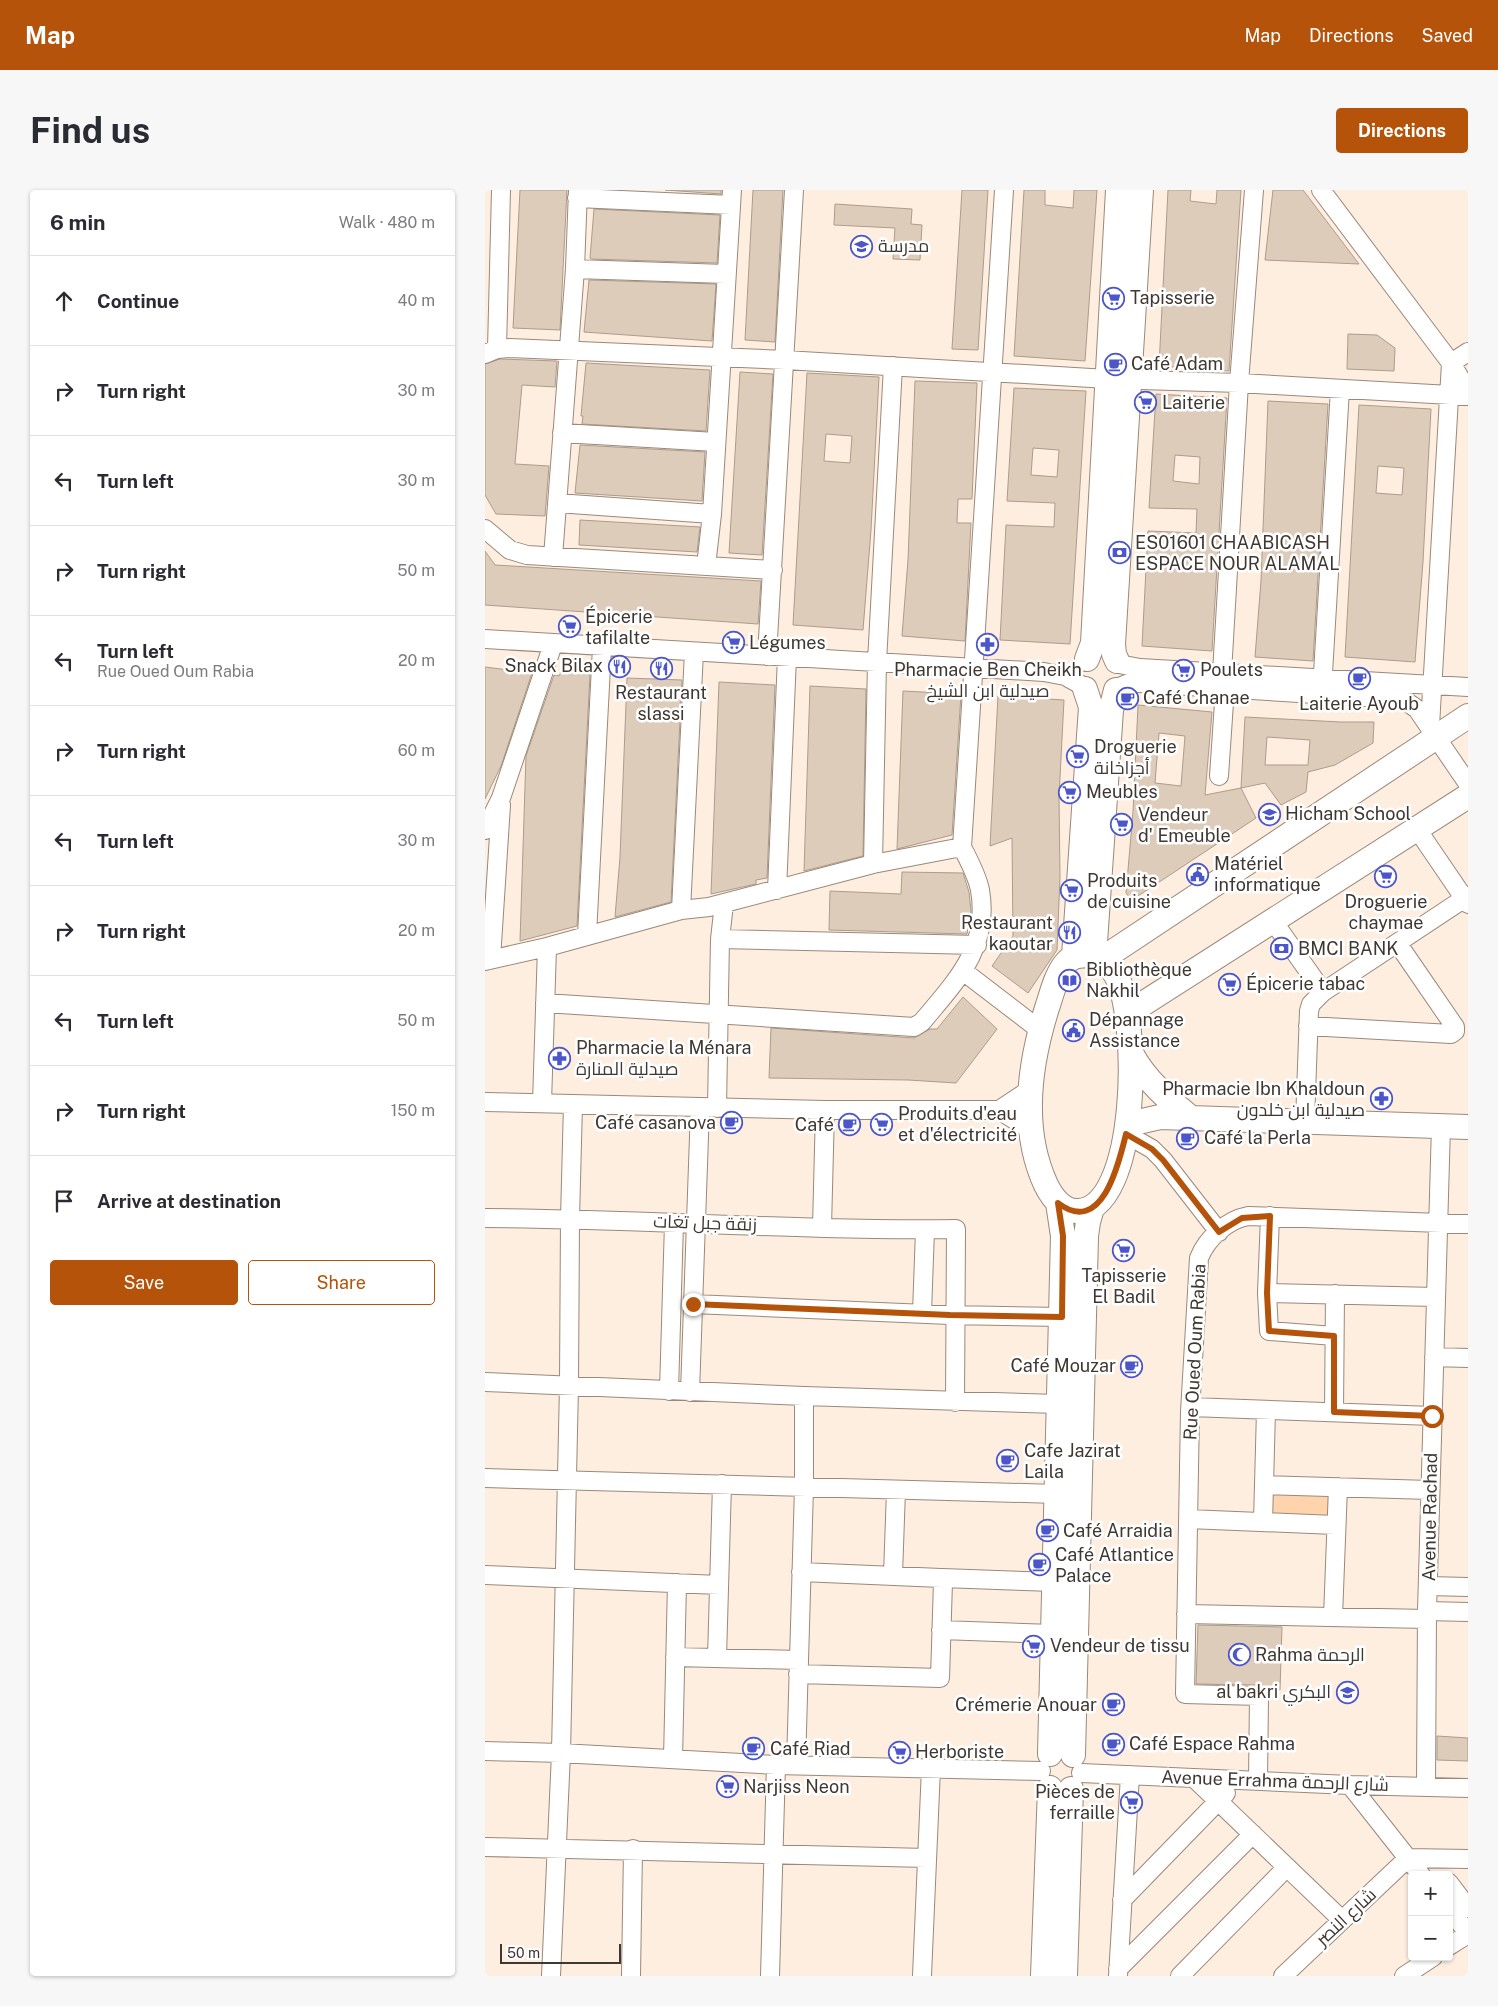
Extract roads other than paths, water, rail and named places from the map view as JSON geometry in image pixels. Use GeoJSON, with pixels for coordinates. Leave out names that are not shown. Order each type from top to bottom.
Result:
{"type":"FeatureCollection","features":[{"type":"Feature","properties":{"kind":"street"},"geometry":{"type":"LineString","coordinates":[[501,190],[492,254],[491,352],[568,351],[721,356],[1119,379],[1239,383],[1468,396]]}},
{"type":"Feature","properties":{"kind":"street"},"geometry":{"type":"LineString","coordinates":[[767,656],[793,190]]}},
{"type":"Feature","properties":{"kind":"street"},"geometry":{"type":"LineString","coordinates":[[545,1003],[914,1027],[923,1022],[963,971],[977,945],[981,906],[974,872],[962,847],[1004,190]]}},
{"type":"Feature","properties":{"kind":"street"},"geometry":{"type":"LineString","coordinates":[[1090,958],[1111,710],[1118,675],[1113,644],[1119,379],[1118,190]]}},
{"type":"Feature","properties":{"kind":"street"},"geometry":{"type":"LineString","coordinates":[[1090,958],[1091,707],[1080,674],[1093,643],[1119,379],[1141,190]]}},
{"type":"Feature","properties":{"kind":"street"},"geometry":{"type":"LineString","coordinates":[[1219,776],[1239,383],[1254,190]]}},
{"type":"Feature","properties":{"kind":"street"},"geometry":{"type":"LineString","coordinates":[[1321,190],[1451,363],[1468,391]]}},
{"type":"Feature","properties":{"kind":"street"},"geometry":{"type":"LineString","coordinates":[[553,557],[575,269],[578,194],[731,197],[712,514],[706,566]]}},
{"type":"Feature","properties":{"kind":"street"},"geometry":{"type":"LineString","coordinates":[[575,269],[726,274]]}},
{"type":"Feature","properties":{"kind":"street"},"geometry":{"type":"LineString","coordinates":[[1451,363],[1468,352]]}},
{"type":"Feature","properties":{"kind":"street"},"geometry":{"type":"LineString","coordinates":[[1433,731],[1431,684],[1451,363]]}},
{"type":"Feature","properties":{"kind":"street"},"geometry":{"type":"LineString","coordinates":[[873,864],[877,662],[893,366]]}},
{"type":"Feature","properties":{"kind":"street"},"geometry":{"type":"LineString","coordinates":[[1323,686],[1340,389]]}},
{"type":"Feature","properties":{"kind":"street"},"geometry":{"type":"LineString","coordinates":[[562,434],[716,442]]}},
{"type":"Feature","properties":{"kind":"street"},"geometry":{"type":"LineString","coordinates":[[557,503],[712,514]]}},
{"type":"Feature","properties":{"kind":"street"},"geometry":{"type":"LineString","coordinates":[[485,529],[510,550],[527,555],[773,570]]}},
{"type":"Feature","properties":{"kind":"street"},"geometry":{"type":"LineString","coordinates":[[485,639],[1044,672],[1065,676],[1095,695],[1100,696],[1106,696],[1118,675]]}},
{"type":"Feature","properties":{"kind":"street"},"geometry":{"type":"LineString","coordinates":[[485,830],[501,798],[553,644]]}},
{"type":"Feature","properties":{"kind":"street"},"geometry":{"type":"LineString","coordinates":[[587,935],[602,647]]}},
{"type":"Feature","properties":{"kind":"street"},"geometry":{"type":"LineString","coordinates":[[681,910],[694,652]]}},
{"type":"Feature","properties":{"kind":"street"},"geometry":{"type":"LineString","coordinates":[[1044,672],[1065,669],[1097,654],[1102,654],[1108,655],[1118,675],[1139,683],[1224,680],[1323,686],[1431,684],[1468,687]]}},
{"type":"Feature","properties":{"kind":"street"},"geometry":{"type":"LineString","coordinates":[[777,890],[787,657]]}},
{"type":"Feature","properties":{"kind":"street"},"geometry":{"type":"LineString","coordinates":[[1323,686],[1407,702],[1417,709],[1468,784]]}},
{"type":"Feature","properties":{"kind":"street"},"geometry":{"type":"LineString","coordinates":[[1092,1208],[1074,1211],[1066,1209],[1050,1193],[1037,1161],[1031,1130],[1031,1089],[1040,1030],[1055,985],[1067,963],[1090,958],[1433,731],[1468,716]]}},
{"type":"Feature","properties":{"kind":"street"},"geometry":{"type":"LineString","coordinates":[[1127,1014],[1468,796]]}},
{"type":"Feature","properties":{"kind":"street"},"geometry":{"type":"LineString","coordinates":[[501,798],[488,960],[547,947],[681,910],[709,908],[873,864],[962,847]]}},
{"type":"Feature","properties":{"kind":"street"},"geometry":{"type":"LineString","coordinates":[[1305,1122],[1308,1026],[1311,1004],[1323,992],[1467,900],[1417,829]]}},
{"type":"Feature","properties":{"kind":"street"},"geometry":{"type":"LineString","coordinates":[[690,1392],[695,1223],[719,1013],[720,939],[724,904]]}},
{"type":"Feature","properties":{"kind":"street"},"geometry":{"type":"LineString","coordinates":[[1273,921],[1323,992]]}},
{"type":"Feature","properties":{"kind":"street"},"geometry":{"type":"LineString","coordinates":[[720,939],[977,945]]}},
{"type":"Feature","properties":{"kind":"street"},"geometry":{"type":"LineString","coordinates":[[1308,1026],[1451,1034],[1455,1031],[1455,1027],[1398,944]]}},
{"type":"Feature","properties":{"kind":"street"},"geometry":{"type":"LineString","coordinates":[[542,1103],[547,947]]}},
{"type":"Feature","properties":{"kind":"street"},"geometry":{"type":"LineString","coordinates":[[1043,1976],[1061,1772],[1086,1236],[1092,1208],[1104,1196],[1121,1158],[1127,1130],[1131,1088],[1131,1054],[1127,1014],[1119,981],[1114,972],[1090,958]]}},
{"type":"Feature","properties":{"kind":"street"},"geometry":{"type":"LineString","coordinates":[[963,971],[1040,1030]]}},
{"type":"Feature","properties":{"kind":"street"},"geometry":{"type":"LineString","coordinates":[[1131,1054],[1137,1066],[1156,1087],[1192,1119]]}},
{"type":"Feature","properties":{"kind":"street"},"geometry":{"type":"LineString","coordinates":[[999,1110],[1031,1089]]}},
{"type":"Feature","properties":{"kind":"street"},"geometry":{"type":"LineString","coordinates":[[485,1102],[825,1110],[999,1110],[1031,1130]]}},
{"type":"Feature","properties":{"kind":"street"},"geometry":{"type":"LineString","coordinates":[[551,1976],[561,1753],[573,1104]]}},
{"type":"Feature","properties":{"kind":"street"},"geometry":{"type":"LineString","coordinates":[[822,1227],[825,1110]]}},
{"type":"Feature","properties":{"kind":"street"},"geometry":{"type":"LineString","coordinates":[[1127,1130],[1138,1122],[1160,1117],[1468,1127]]}},
{"type":"Feature","properties":{"kind":"street","name":"Avenue Rachad"},"geometry":{"type":"LineString","coordinates":[[1426,1787],[1427,1615],[1441,1126]]}},
{"type":"Feature","properties":{"kind":"street"},"geometry":{"type":"LineString","coordinates":[[1127,1130],[1163,1160],[1219,1232]]}},
{"type":"Feature","properties":{"kind":"street"},"geometry":{"type":"LineString","coordinates":[[1058,1203],[1063,1236],[1053,1634],[1061,1772],[1065,1976]]}},
{"type":"Feature","properties":{"kind":"street"},"geometry":{"type":"LineString","coordinates":[[1270,1216],[1267,1293],[1270,1333],[1334,1336]]}},
{"type":"Feature","properties":{"kind":"street","name":"Rue Oued Oum Rabia"},"geometry":{"type":"LineString","coordinates":[[1258,1781],[1259,1696],[1185,1694],[1191,1407],[1199,1258],[1203,1247],[1219,1232],[1242,1218],[1270,1216],[1468,1224]]}},
{"type":"Feature","properties":{"kind":"street","name":"زنقة جبل تغات"},"geometry":{"type":"LineString","coordinates":[[485,1218],[570,1218],[925,1230],[955,1229],[955,1315]]}},
{"type":"Feature","properties":{"kind":"street"},"geometry":{"type":"LineString","coordinates":[[669,1391],[674,1222]]}},
{"type":"Feature","properties":{"kind":"street"},"geometry":{"type":"LineString","coordinates":[[922,1313],[925,1230]]}},
{"type":"Feature","properties":{"kind":"street"},"geometry":{"type":"LineString","coordinates":[[1267,1293],[1435,1297]]}},
{"type":"Feature","properties":{"kind":"street"},"geometry":{"type":"LineString","coordinates":[[1334,1412],[1335,1294]]}},
{"type":"Feature","properties":{"kind":"street"},"geometry":{"type":"LineString","coordinates":[[693,1304],[955,1315],[1062,1317]]}},
{"type":"Feature","properties":{"kind":"street"},"geometry":{"type":"LineString","coordinates":[[955,1315],[955,1402]]}},
{"type":"Feature","properties":{"kind":"street"},"geometry":{"type":"LineString","coordinates":[[1434,1357],[1468,1358]]}},
{"type":"Feature","properties":{"kind":"street"},"geometry":{"type":"LineString","coordinates":[[485,1382],[690,1392],[1059,1404]]}},
{"type":"Feature","properties":{"kind":"street"},"geometry":{"type":"LineString","coordinates":[[796,1765],[804,1487],[804,1396]]}},
{"type":"Feature","properties":{"kind":"street"},"geometry":{"type":"LineString","coordinates":[[1191,1407],[1432,1416]]}},
{"type":"Feature","properties":{"kind":"street"},"geometry":{"type":"LineString","coordinates":[[1263,1522],[1266,1410]]}},
{"type":"Feature","properties":{"kind":"street"},"geometry":{"type":"LineString","coordinates":[[485,1478],[1057,1494]]}},
{"type":"Feature","properties":{"kind":"street"},"geometry":{"type":"LineString","coordinates":[[717,1658],[722,1484]]}},
{"type":"Feature","properties":{"kind":"street"},"geometry":{"type":"LineString","coordinates":[[1264,1485],[1430,1490]]}},
{"type":"Feature","properties":{"kind":"street"},"geometry":{"type":"LineString","coordinates":[[1333,1617],[1337,1487]]}},
{"type":"Feature","properties":{"kind":"street"},"geometry":{"type":"LineString","coordinates":[[893,1575],[895,1490]]}},
{"type":"Feature","properties":{"kind":"street"},"geometry":{"type":"LineString","coordinates":[[1188,1519],[1335,1524]]}},
{"type":"Feature","properties":{"kind":"street"},"geometry":{"type":"LineString","coordinates":[[801,1572],[1054,1582]]}},
{"type":"Feature","properties":{"kind":"street"},"geometry":{"type":"LineString","coordinates":[[485,1575],[719,1584]]}},
{"type":"Feature","properties":{"kind":"street"},"geometry":{"type":"LineString","coordinates":[[675,1657],[717,1658],[798,1667],[940,1678],[942,1578]]}},
{"type":"Feature","properties":{"kind":"street"},"geometry":{"type":"LineString","coordinates":[[673,1759],[677,1583]]}},
{"type":"Feature","properties":{"kind":"street"},"geometry":{"type":"LineString","coordinates":[[1428,1586],[1468,1587]]}},
{"type":"Feature","properties":{"kind":"street"},"geometry":{"type":"LineString","coordinates":[[1186,1614],[1333,1617],[1468,1612]]}},
{"type":"Feature","properties":{"kind":"street"},"geometry":{"type":"LineString","coordinates":[[941,1630],[1053,1634]]}},
{"type":"Feature","properties":{"kind":"street","name":"Avenue Errahma شارع الرحمة"},"geometry":{"type":"LineString","coordinates":[[485,1751],[561,1753],[776,1765],[1061,1772],[1350,1785],[1468,1788]]}},
{"type":"Feature","properties":{"kind":"street"},"geometry":{"type":"LineString","coordinates":[[770,1976],[776,1765]]}},
{"type":"Feature","properties":{"kind":"street"},"geometry":{"type":"LineString","coordinates":[[922,1976],[931,1768]]}},
{"type":"Feature","properties":{"kind":"street"},"geometry":{"type":"LineString","coordinates":[[1118,1972],[1129,1775]]}},
{"type":"Feature","properties":{"kind":"street"},"geometry":{"type":"LineString","coordinates":[[1194,1778],[1342,1920]]}},
{"type":"Feature","properties":{"kind":"street"},"geometry":{"type":"LineString","coordinates":[[1122,1900],[1239,1780]]}},
{"type":"Feature","properties":{"kind":"street"},"geometry":{"type":"LineString","coordinates":[[1350,1785],[1418,1871]]}},
{"type":"Feature","properties":{"kind":"street"},"geometry":{"type":"LineString","coordinates":[[1118,1972],[1253,1834]]}},
{"type":"Feature","properties":{"kind":"street"},"geometry":{"type":"LineString","coordinates":[[485,1847],[633,1849],[927,1858]]}},
{"type":"Feature","properties":{"kind":"street"},"geometry":{"type":"LineString","coordinates":[[631,1976],[633,1849]]}},
{"type":"Feature","properties":{"kind":"street"},"geometry":{"type":"LineString","coordinates":[[1408,1858],[1468,1859]]}},
{"type":"Feature","properties":{"kind":"street","name":"شارع النصر"},"geometry":{"type":"LineString","coordinates":[[1283,1976],[1408,1858]]}},
{"type":"Feature","properties":{"kind":"street"},"geometry":{"type":"LineString","coordinates":[[1432,1859],[1440,1871]]}},
{"type":"Feature","properties":{"kind":"street"},"geometry":{"type":"LineString","coordinates":[[1180,1976],[1287,1867]]}},
{"type":"Feature","properties":{"kind":"street"},"geometry":{"type":"LineString","coordinates":[[1453,1887],[1468,1908]]}},
{"type":"Feature","properties":{"kind":"street"},"geometry":{"type":"LineString","coordinates":[[1453,1914],[1468,1933],[1453,1943]]}},
{"type":"Feature","properties":{"kind":"street"},"geometry":{"type":"LineString","coordinates":[[1403,1976],[1427,1961]]}},
{"type":"Feature","properties":{"kind":"place","name":"مدرسة"},"geometry":{"type":"Point","coordinates":[862,246]}},
{"type":"Feature","properties":{"kind":"place","name":"Tapisserie"},"geometry":{"type":"Point","coordinates":[1114,298]}},
{"type":"Feature","properties":{"kind":"place","name":"Café Adam"},"geometry":{"type":"Point","coordinates":[1115,364]}},
{"type":"Feature","properties":{"kind":"place","name":"Laiterie"},"geometry":{"type":"Point","coordinates":[1146,403]}},
{"type":"Feature","properties":{"kind":"place","name":"ES01601 CHAABICASH ESPACE NOUR ALAMAL"},"geometry":{"type":"Point","coordinates":[1119,553]}},
{"type":"Feature","properties":{"kind":"place","name":"Épicerie tafilalte"},"geometry":{"type":"Point","coordinates":[569,627]}},
{"type":"Feature","properties":{"kind":"place","name":"Légumes"},"geometry":{"type":"Point","coordinates":[733,643]}},
{"type":"Feature","properties":{"kind":"place","name":"Pharmacie Ben Cheikh صيدلية ابن الشيخ"},"geometry":{"type":"Point","coordinates":[988,645]}},
{"type":"Feature","properties":{"kind":"place","name":"Snack Bilax"},"geometry":{"type":"Point","coordinates":[619,666]}},
{"type":"Feature","properties":{"kind":"place","name":"Restaurant slassi"},"geometry":{"type":"Point","coordinates":[661,668]}},
{"type":"Feature","properties":{"kind":"place","name":"Poulets"},"geometry":{"type":"Point","coordinates":[1184,670]}},
{"type":"Feature","properties":{"kind":"place","name":"Laiterie Ayoub"},"geometry":{"type":"Point","coordinates":[1359,679]}},
{"type":"Feature","properties":{"kind":"place","name":"Café Chanae"},"geometry":{"type":"Point","coordinates":[1127,698]}},
{"type":"Feature","properties":{"kind":"place","name":"Droguerie أجزاخانة"},"geometry":{"type":"Point","coordinates":[1078,757]}},
{"type":"Feature","properties":{"kind":"place","name":"Meubles"},"geometry":{"type":"Point","coordinates":[1070,792]}},
{"type":"Feature","properties":{"kind":"place","name":"Hicham School"},"geometry":{"type":"Point","coordinates":[1269,814]}},
{"type":"Feature","properties":{"kind":"place","name":"Vendeur d' Emeuble"},"geometry":{"type":"Point","coordinates":[1122,825]}},
{"type":"Feature","properties":{"kind":"place","name":"Matériel informatique"},"geometry":{"type":"Point","coordinates":[1198,874]}},
{"type":"Feature","properties":{"kind":"place","name":"Droguerie chaymae"},"geometry":{"type":"Point","coordinates":[1386,877]}},
{"type":"Feature","properties":{"kind":"place","name":"Produits de cuisine"},"geometry":{"type":"Point","coordinates":[1071,891]}},
{"type":"Feature","properties":{"kind":"place","name":"Restaurant kaoutar"},"geometry":{"type":"Point","coordinates":[1069,933]}},
{"type":"Feature","properties":{"kind":"place","name":"BMCI BANK"},"geometry":{"type":"Point","coordinates":[1282,949]}},
{"type":"Feature","properties":{"kind":"place","name":"Bibliothèque Nakhil"},"geometry":{"type":"Point","coordinates":[1070,980]}},
{"type":"Feature","properties":{"kind":"place","name":"Épicerie tabac"},"geometry":{"type":"Point","coordinates":[1230,984]}},
{"type":"Feature","properties":{"kind":"place","name":"Dépannage Assistance"},"geometry":{"type":"Point","coordinates":[1073,1030]}},
{"type":"Feature","properties":{"kind":"place","name":"Pharmacie la Ménara صيدلية المنارة"},"geometry":{"type":"Point","coordinates":[560,1058]}},
{"type":"Feature","properties":{"kind":"place","name":"Pharmacie Ibn Khaldoun صيدلية ابن خلدون"},"geometry":{"type":"Point","coordinates":[1381,1099]}},
{"type":"Feature","properties":{"kind":"place","name":"Café casanova"},"geometry":{"type":"Point","coordinates":[732,1123]}},
{"type":"Feature","properties":{"kind":"place","name":"Produits d'eau et d'électricité"},"geometry":{"type":"Point","coordinates":[882,1124]}},
{"type":"Feature","properties":{"kind":"place","name":"Café"},"geometry":{"type":"Point","coordinates":[850,1125]}},
{"type":"Feature","properties":{"kind":"place","name":"Café la Perla"},"geometry":{"type":"Point","coordinates":[1188,1138]}},
{"type":"Feature","properties":{"kind":"place","name":"Tapisserie El Badil"},"geometry":{"type":"Point","coordinates":[1124,1251]}},
{"type":"Feature","properties":{"kind":"place","name":"Café Mouzar"},"geometry":{"type":"Point","coordinates":[1132,1366]}},
{"type":"Feature","properties":{"kind":"place","name":"Cafe Jazirat Laila"},"geometry":{"type":"Point","coordinates":[1008,1461]}},
{"type":"Feature","properties":{"kind":"place","name":"Café Arraidia"},"geometry":{"type":"Point","coordinates":[1047,1531]}},
{"type":"Feature","properties":{"kind":"place","name":"Café Atlantice Palace"},"geometry":{"type":"Point","coordinates":[1039,1565]}},
{"type":"Feature","properties":{"kind":"place","name":"Vendeur de tissu"},"geometry":{"type":"Point","coordinates":[1034,1646]}},
{"type":"Feature","properties":{"kind":"place","name":"Rahma الرحمة"},"geometry":{"type":"Point","coordinates":[1239,1655]}},
{"type":"Feature","properties":{"kind":"place","name":"al bakri البكري"},"geometry":{"type":"Point","coordinates":[1347,1692]}},
{"type":"Feature","properties":{"kind":"place","name":"Crémerie Anouar"},"geometry":{"type":"Point","coordinates":[1113,1705]}},
{"type":"Feature","properties":{"kind":"place","name":"Café Espace Rahma"},"geometry":{"type":"Point","coordinates":[1113,1744]}},
{"type":"Feature","properties":{"kind":"place","name":"Café Riad"},"geometry":{"type":"Point","coordinates":[754,1749]}},
{"type":"Feature","properties":{"kind":"place","name":"Herboriste"},"geometry":{"type":"Point","coordinates":[899,1752]}},
{"type":"Feature","properties":{"kind":"place","name":"Narjiss Neon"},"geometry":{"type":"Point","coordinates":[727,1787]}},
{"type":"Feature","properties":{"kind":"place","name":"Pièces de ferraille"},"geometry":{"type":"Point","coordinates":[1131,1802]}}]}
